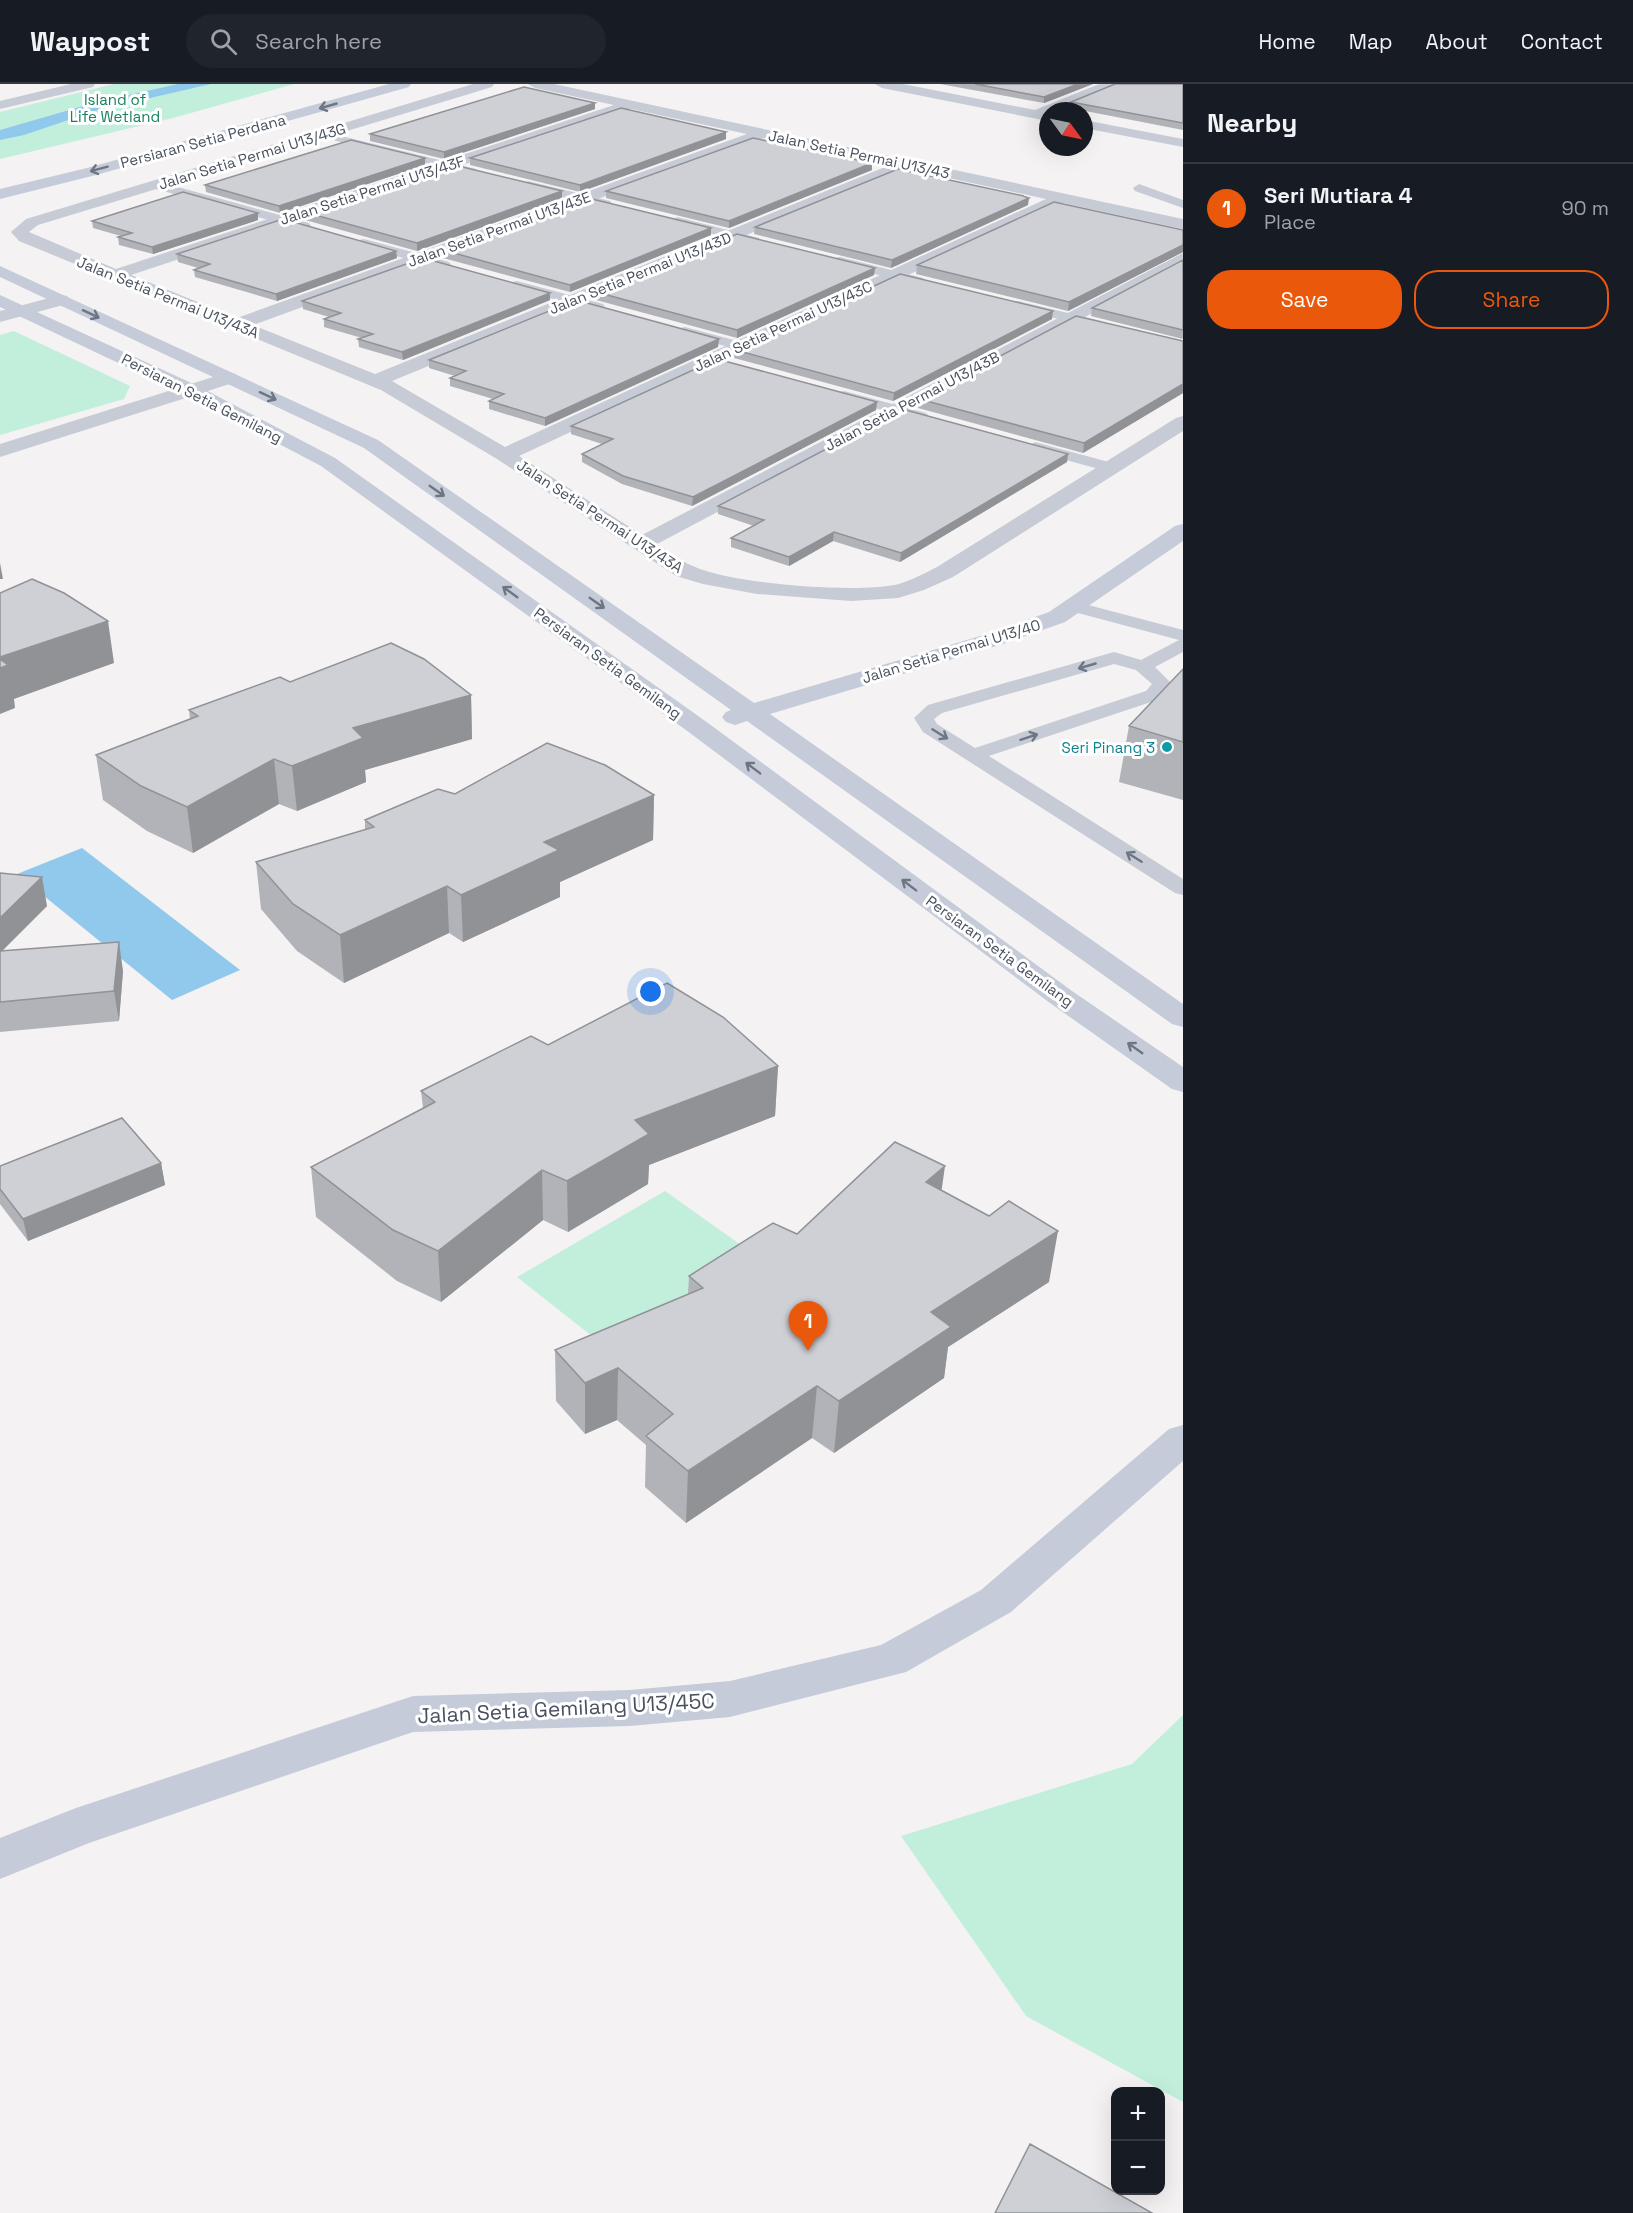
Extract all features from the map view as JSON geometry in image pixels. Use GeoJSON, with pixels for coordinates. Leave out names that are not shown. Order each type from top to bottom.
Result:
{"type":"FeatureCollection","features":[{"type":"Feature","properties":{"kind":"street"},"geometry":{"type":"LineString","coordinates":[[0,105],[88,84]]}},
{"type":"Feature","properties":{"kind":"street"},"geometry":{"type":"LineString","coordinates":[[351,100],[392,84]]}},
{"type":"Feature","properties":{"kind":"street","name":"Persiaran Setia Perdana"},"geometry":{"type":"LineString","coordinates":[[0,195],[404,84]]}},
{"type":"Feature","properties":{"kind":"street","name":"Jalan Setia Permai U13/43G"},"geometry":{"type":"LineString","coordinates":[[19,232],[32,222],[487,84]]}},
{"type":"Feature","properties":{"kind":"street","name":"Jalan Setia Permai U13/43"},"geometry":{"type":"LineString","coordinates":[[535,84],[1181,222]]}},
{"type":"Feature","properties":{"kind":"street"},"geometry":{"type":"LineString","coordinates":[[882,84],[908,86],[1039,115]]}},
{"type":"Feature","properties":{"kind":"street"},"geometry":{"type":"LineString","coordinates":[[1072,102],[1111,84]]}},
{"type":"Feature","properties":{"kind":"street","name":"Jalan Setia Permai U13/43F"},"geometry":{"type":"LineString","coordinates":[[114,275],[631,105]]}},
{"type":"Feature","properties":{"kind":"street"},"geometry":{"type":"LineString","coordinates":[[1093,126],[1183,143]]}},
{"type":"Feature","properties":{"kind":"street","name":"Jalan Setia Permai U13/43E"},"geometry":{"type":"LineString","coordinates":[[235,325],[763,133]]}},
{"type":"Feature","properties":{"kind":"street","name":"Jalan Setia Permai U13/43D"},"geometry":{"type":"LineString","coordinates":[[375,381],[906,164]]}},
{"type":"Feature","properties":{"kind":"street"},"geometry":{"type":"LineString","coordinates":[[0,181],[33,170]]}},
{"type":"Feature","properties":{"kind":"street","name":"Jalan Setia Permai U13/43C"},"geometry":{"type":"LineString","coordinates":[[504,455],[1061,198]]}},
{"type":"Feature","properties":{"kind":"street","name":"Jalan Setia Permai U13/43A"},"geometry":{"type":"LineString","coordinates":[[19,232],[25,238],[375,381],[409,398],[504,455],[684,571],[715,582],[852,594],[895,591],[918,585],[945,572],[1183,422]]}},
{"type":"Feature","properties":{"kind":"street","name":"Jalan Setia Permai U13/43B"},"geometry":{"type":"LineString","coordinates":[[641,544],[1183,258]]}},
{"type":"Feature","properties":{"kind":"street","name":"Persiaran Setia Gemilang"},"geometry":{"type":"LineString","coordinates":[[0,271],[371,444],[1183,1018]]}},
{"type":"Feature","properties":{"kind":"street","name":"Persiaran Setia Gemilang"},"geometry":{"type":"LineString","coordinates":[[0,300],[11,314],[193,391],[328,462],[699,728],[1061,998],[1183,1082]]}},
{"type":"Feature","properties":{"kind":"street"},"geometry":{"type":"LineString","coordinates":[[11,314],[61,300]]}},
{"type":"Feature","properties":{"kind":"street"},"geometry":{"type":"LineString","coordinates":[[0,451],[229,378]]}},
{"type":"Feature","properties":{"kind":"street","name":"Jalan Setia Permai U13/40"},"geometry":{"type":"LineString","coordinates":[[699,728],[995,639],[1057,617],[1183,531]]}},
{"type":"Feature","properties":{"kind":"street","name":"Jalan Setia Gemilang U13/45C"},"geometry":{"type":"LineString","coordinates":[[0,1859],[76,1828],[413,1714],[630,1708],[730,1699],[891,1660],[996,1601],[1183,1439]]}},
{"type":"Feature","properties":{"kind":"lane"},"geometry":{"type":"LineString","coordinates":[[321,134],[481,174]]}},
{"type":"Feature","properties":{"kind":"lane"},"geometry":{"type":"LineString","coordinates":[[515,182],[618,207]]}},
{"type":"Feature","properties":{"kind":"lane"},"geometry":{"type":"LineString","coordinates":[[156,185],[316,229]]}},
{"type":"Feature","properties":{"kind":"lane"},"geometry":{"type":"LineString","coordinates":[[1138,188],[1183,204]]}},
{"type":"Feature","properties":{"kind":"lane"},"geometry":{"type":"LineString","coordinates":[[664,218],[767,244]]}},
{"type":"Feature","properties":{"kind":"lane"},"geometry":{"type":"LineString","coordinates":[[351,239],[453,267]]}},
{"type":"Feature","properties":{"kind":"lane"},"geometry":{"type":"LineString","coordinates":[[825,258],[927,283]]}},
{"type":"Feature","properties":{"kind":"lane"},"geometry":{"type":"LineString","coordinates":[[507,282],[606,309]]}},
{"type":"Feature","properties":{"kind":"lane"},"geometry":{"type":"LineString","coordinates":[[1004,302],[1104,326]]}},
{"type":"Feature","properties":{"kind":"lane"},"geometry":{"type":"LineString","coordinates":[[673,328],[740,346]]}},
{"type":"Feature","properties":{"kind":"lane"},"geometry":{"type":"LineString","coordinates":[[713,359],[736,365]]}},
{"type":"Feature","properties":{"kind":"lane"},"geometry":{"type":"LineString","coordinates":[[827,390],[941,421]]}},
{"type":"Feature","properties":{"kind":"lane"},"geometry":{"type":"LineString","coordinates":[[1020,443],[1110,467]]}},
{"type":"Feature","properties":{"kind":"lane"},"geometry":{"type":"LineString","coordinates":[[1073,606],[1183,636]]}},
{"type":"Feature","properties":{"kind":"lane"},"geometry":{"type":"LineString","coordinates":[[1143,666],[1183,645]]}},
{"type":"Feature","properties":{"kind":"lane"},"geometry":{"type":"LineString","coordinates":[[974,755],[1153,695],[1162,683],[1143,666],[1114,658],[935,709],[924,718],[930,728],[1183,888]]}},
{"type":"Feature","properties":{"kind":"green space","name":"Island of Life Wetland"},"geometry":{"type":"Polygon","coordinates":[[[114,84],[294,84],[173,118],[0,159],[0,112],[114,84]]]}},
{"type":"Feature","properties":{"kind":"green space"},"geometry":{"type":"Polygon","coordinates":[[[14,331],[130,386],[124,399],[0,435],[0,335],[14,331]]]}},
{"type":"Feature","properties":{"kind":"green space"},"geometry":{"type":"Polygon","coordinates":[[[665,1191],[755,1255],[607,1348],[517,1277],[665,1191]]]}},
{"type":"Feature","properties":{"kind":"green space"},"geometry":{"type":"Polygon","coordinates":[[[1183,1715],[1183,2102],[1165,2092],[1165,2087],[1156,2087],[1026,2016],[901,1836],[1132,1764],[1183,1715]]]}},
{"type":"Feature","properties":{"kind":"water"},"geometry":{"type":"Polygon","coordinates":[[[178,84],[211,84],[98,110],[24,135],[0,140],[0,130],[97,102],[178,84]]]}},
{"type":"Feature","properties":{"kind":"water"},"geometry":{"type":"Polygon","coordinates":[[[82,848],[240,970],[172,1000],[17,874],[82,848]]]}},
{"type":"Feature","properties":{"kind":"building"},"geometry":{"type":"Polygon","coordinates":[[[975,84],[1078,84],[1044,97],[975,84]]]}},
{"type":"Feature","properties":{"kind":"building"},"geometry":{"type":"Polygon","coordinates":[[[1115,84],[1183,84],[1183,123],[1093,106],[1093,102],[1071,102],[1115,84]]]}},
{"type":"Feature","properties":{"kind":"building"},"geometry":{"type":"Polygon","coordinates":[[[524,87],[595,103],[444,152],[370,134],[524,87]]]}},
{"type":"Feature","properties":{"kind":"building"},"geometry":{"type":"Polygon","coordinates":[[[621,108],[726,132],[580,185],[470,158],[621,108]]]}},
{"type":"Feature","properties":{"kind":"building"},"geometry":{"type":"Polygon","coordinates":[[[753,138],[872,163],[729,221],[606,191],[753,138]]]}},
{"type":"Feature","properties":{"kind":"building"},"geometry":{"type":"Polygon","coordinates":[[[351,140],[425,158],[279,206],[205,185],[351,140]]]}},
{"type":"Feature","properties":{"kind":"building"},"geometry":{"type":"Polygon","coordinates":[[[450,164],[562,191],[417,243],[304,212],[450,164]]]}},
{"type":"Feature","properties":{"kind":"building"},"geometry":{"type":"Polygon","coordinates":[[[898,169],[1029,198],[892,260],[755,227],[898,169]]]}},
{"type":"Feature","properties":{"kind":"building"},"geometry":{"type":"Polygon","coordinates":[[[183,192],[258,213],[152,247],[118,237],[132,233],[92,221],[183,192]]]}},
{"type":"Feature","properties":{"kind":"building"},"geometry":{"type":"Polygon","coordinates":[[[588,198],[711,228],[570,285],[443,250],[588,198]]]}},
{"type":"Feature","properties":{"kind":"building"},"geometry":{"type":"Polygon","coordinates":[[[1054,202],[1183,230],[1183,245],[1069,302],[917,265],[1054,202]]]}},
{"type":"Feature","properties":{"kind":"building"},"geometry":{"type":"Polygon","coordinates":[[[283,219],[396,251],[276,294],[194,270],[210,264],[177,254],[283,219]]]}},
{"type":"Feature","properties":{"kind":"building"},"geometry":{"type":"Polygon","coordinates":[[[737,234],[875,268],[737,330],[596,292],[737,234]]]}},
{"type":"Feature","properties":{"kind":"building"},"geometry":{"type":"Polygon","coordinates":[[[423,258],[550,293],[402,352],[358,339],[373,334],[324,319],[341,313],[302,301],[423,258]]]}},
{"type":"Feature","properties":{"kind":"building"},"geometry":{"type":"Polygon","coordinates":[[[1183,260],[1183,330],[1092,308],[1183,260]]]}},
{"type":"Feature","properties":{"kind":"building"},"geometry":{"type":"Polygon","coordinates":[[[900,274],[1053,311],[894,393],[735,350],[900,274]]]}},
{"type":"Feature","properties":{"kind":"building"},"geometry":{"type":"Polygon","coordinates":[[[576,300],[719,339],[545,418],[489,401],[504,394],[450,378],[466,371],[429,360],[576,300]]]}},
{"type":"Feature","properties":{"kind":"building"},"geometry":{"type":"Polygon","coordinates":[[[1076,316],[1183,341],[1183,384],[1084,443],[919,399],[1076,316]]]}},
{"type":"Feature","properties":{"kind":"building"},"geometry":{"type":"Polygon","coordinates":[[[717,359],[877,402],[693,497],[623,476],[582,454],[613,439],[571,426],[717,359]]]}},
{"type":"Feature","properties":{"kind":"building"},"geometry":{"type":"Polygon","coordinates":[[[902,409],[1068,454],[901,553],[834,532],[789,557],[731,538],[764,520],[718,506],[902,409]]]}},
{"type":"Feature","properties":{"kind":"building"},"geometry":{"type":"Polygon","coordinates":[[[32,579],[64,593],[108,621],[0,657],[0,593],[32,579]]]}},
{"type":"Feature","properties":{"kind":"building"},"geometry":{"type":"Polygon","coordinates":[[[391,643],[424,659],[471,695],[353,728],[363,738],[292,766],[274,759],[187,807],[141,786],[96,755],[198,716],[189,710],[280,677],[290,682],[391,643]]]}},
{"type":"Feature","properties":{"kind":"building"},"geometry":{"type":"Polygon","coordinates":[[[0,659],[8,665],[0,668],[0,659]]]}},
{"type":"Feature","properties":{"kind":"building"},"geometry":{"type":"Polygon","coordinates":[[[1183,669],[1183,742],[1129,726],[1183,669]]]}},
{"type":"Feature","properties":{"kind":"building"},"geometry":{"type":"Polygon","coordinates":[[[547,743],[605,765],[654,795],[544,842],[559,850],[461,895],[447,886],[340,935],[293,904],[256,862],[374,827],[365,820],[438,789],[455,794],[547,743]]]}},
{"type":"Feature","properties":{"kind":"building"},"geometry":{"type":"Polygon","coordinates":[[[0,873],[42,877],[0,918],[0,873]]]}},
{"type":"Feature","properties":{"kind":"building"},"geometry":{"type":"Polygon","coordinates":[[[119,942],[114,991],[0,1002],[0,951],[119,942]]]}},
{"type":"Feature","properties":{"kind":"building"},"geometry":{"type":"Polygon","coordinates":[[[667,983],[723,1017],[778,1066],[635,1120],[649,1134],[567,1181],[542,1170],[438,1251],[393,1230],[311,1167],[435,1102],[421,1091],[531,1036],[548,1045],[667,983]]]}},
{"type":"Feature","properties":{"kind":"building"},"geometry":{"type":"Polygon","coordinates":[[[122,1118],[161,1163],[23,1219],[0,1189],[0,1166],[122,1118]]]}},
{"type":"Feature","properties":{"kind":"building"},"geometry":{"type":"Polygon","coordinates":[[[895,1142],[945,1166],[926,1182],[989,1216],[1009,1201],[1058,1231],[931,1312],[951,1327],[839,1401],[817,1386],[688,1471],[646,1436],[673,1414],[618,1368],[585,1383],[555,1350],[703,1288],[689,1276],[773,1223],[797,1234],[895,1142]]]}},
{"type":"Feature","properties":{"kind":"building"},"geometry":{"type":"Polygon","coordinates":[[[1030,2144],[1111,2190],[1111,2195],[1120,2195],[1152,2213],[995,2213],[1030,2144]]]}},
{"type":"Feature","properties":{"kind":"place","name":"Seri Pinang 3"},"geometry":{"type":"Point","coordinates":[1167,747]}},
{"type":"Feature","properties":{"kind":"place","name":"Seri Mutiara 4"},"geometry":{"type":"Point","coordinates":[808,1351]}}]}
